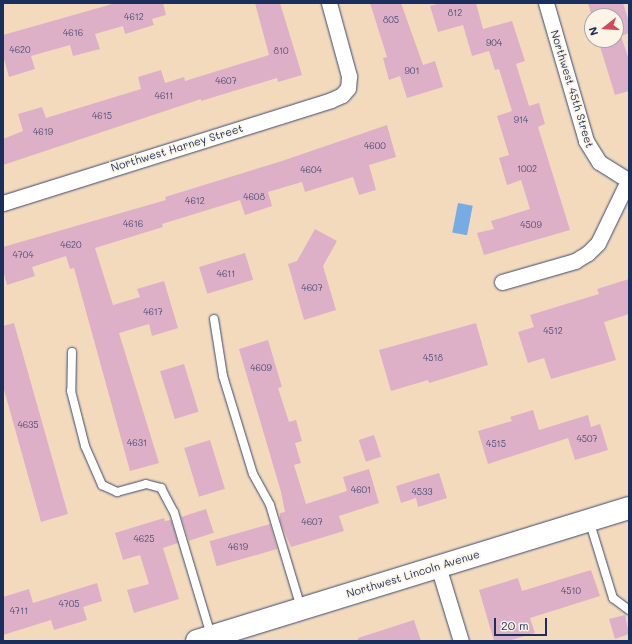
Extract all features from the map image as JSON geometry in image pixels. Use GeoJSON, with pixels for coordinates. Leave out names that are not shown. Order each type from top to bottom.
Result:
{"type":"FeatureCollection","features":[{"type":"Feature","properties":{"kind":"street","name":"Northwest Harney Street"},"geometry":{"type":"LineString","coordinates":[[3,203],[331,100],[348,88],[348,67],[329,3]]}},
{"type":"Feature","properties":{"kind":"street","name":"Northwest 45th Street"},"geometry":{"type":"LineString","coordinates":[[546,3],[588,146],[599,162],[629,181]]}},
{"type":"Feature","properties":{"kind":"street"},"geometry":{"type":"LineString","coordinates":[[502,282],[574,261],[588,253],[598,243],[629,181]]}},
{"type":"Feature","properties":{"kind":"street","name":"Northwest Lincoln Avenue"},"geometry":{"type":"LineString","coordinates":[[204,639],[629,508]]}},
{"type":"Feature","properties":{"kind":"street"},"geometry":{"type":"LineString","coordinates":[[438,566],[461,641]]}},
{"type":"Feature","properties":{"kind":"lane"},"geometry":{"type":"LineString","coordinates":[[214,319],[223,376],[254,474],[270,505],[301,609]]}},
{"type":"Feature","properties":{"kind":"lane"},"geometry":{"type":"LineString","coordinates":[[72,352],[71,392],[85,446],[102,485],[116,492],[146,484],[162,488],[174,512],[204,639]]}},
{"type":"Feature","properties":{"kind":"lane"},"geometry":{"type":"LineString","coordinates":[[589,520],[614,598],[629,610]]}},
{"type":"Feature","properties":{"kind":"water"},"geometry":{"type":"Polygon","coordinates":[[[458,203],[473,206],[467,235],[452,232],[458,203]]]}},
{"type":"Feature","properties":{"kind":"building"},"geometry":{"type":"Polygon","coordinates":[[[116,3],[163,3],[166,15],[152,19],[154,25],[125,34],[123,26],[95,34],[100,49],[73,56],[70,45],[31,56],[35,69],[9,77],[3,55],[3,35],[116,3]]]}},
{"type":"Feature","properties":{"kind":"building"},"geometry":{"type":"Polygon","coordinates":[[[255,3],[280,3],[302,75],[278,82],[277,78],[201,101],[201,99],[3,165],[3,139],[23,131],[18,114],[42,107],[46,118],[141,89],[138,77],[161,70],[165,83],[184,77],[185,81],[269,55],[255,3]]]}},
{"type":"Feature","properties":{"kind":"building"},"geometry":{"type":"Polygon","coordinates":[[[370,3],[401,3],[423,65],[435,61],[443,87],[407,98],[400,76],[389,80],[383,58],[387,57],[370,3]]]}},
{"type":"Feature","properties":{"kind":"building"},"geometry":{"type":"Polygon","coordinates":[[[441,3],[476,3],[483,29],[512,21],[525,61],[516,64],[529,106],[539,103],[545,124],[538,127],[570,230],[484,255],[477,233],[494,229],[491,221],[530,209],[521,180],[507,185],[499,158],[509,155],[497,116],[512,111],[499,69],[495,70],[489,51],[472,56],[463,25],[438,32],[430,6],[441,3]]]}},
{"type":"Feature","properties":{"kind":"building"},"geometry":{"type":"Polygon","coordinates":[[[588,3],[623,3],[629,22],[629,33],[624,35],[624,8],[589,8],[588,3]]]}},
{"type":"Feature","properties":{"kind":"building"},"geometry":{"type":"Polygon","coordinates":[[[624,45],[629,60],[629,91],[615,95],[600,48],[624,48],[624,45]]]}},
{"type":"Feature","properties":{"kind":"building"},"geometry":{"type":"Polygon","coordinates":[[[387,125],[396,157],[369,165],[376,190],[359,195],[353,177],[305,192],[302,182],[268,192],[272,206],[245,215],[240,200],[162,224],[163,227],[95,248],[113,305],[140,297],[137,289],[164,281],[178,328],[152,336],[149,324],[119,333],[159,463],[130,471],[74,268],[70,269],[66,256],[32,267],[35,276],[7,285],[3,270],[3,247],[166,200],[165,197],[282,161],[387,125]]]}},
{"type":"Feature","properties":{"kind":"building"},"geometry":{"type":"Polygon","coordinates":[[[315,229],[337,241],[323,266],[336,310],[304,320],[288,264],[297,261],[315,229]]]}},
{"type":"Feature","properties":{"kind":"building"},"geometry":{"type":"Polygon","coordinates":[[[245,253],[253,280],[207,294],[199,267],[245,253]]]}},
{"type":"Feature","properties":{"kind":"building"},"geometry":{"type":"Polygon","coordinates":[[[629,279],[629,314],[604,322],[616,360],[551,379],[544,358],[528,363],[518,332],[534,327],[530,315],[599,294],[597,289],[629,279]]]}},
{"type":"Feature","properties":{"kind":"building"},"geometry":{"type":"Polygon","coordinates":[[[14,323],[68,514],[41,522],[3,386],[3,326],[14,323]]]}},
{"type":"Feature","properties":{"kind":"building"},"geometry":{"type":"Polygon","coordinates":[[[476,323],[488,365],[429,383],[428,380],[391,391],[379,350],[476,323]]]}},
{"type":"Feature","properties":{"kind":"building"},"geometry":{"type":"Polygon","coordinates":[[[268,340],[282,387],[278,388],[289,422],[296,420],[302,441],[295,443],[301,463],[294,465],[306,504],[347,491],[343,477],[369,469],[379,503],[339,516],[344,531],[291,547],[280,521],[280,513],[285,512],[281,492],[239,349],[268,340]]]}},
{"type":"Feature","properties":{"kind":"building"},"geometry":{"type":"Polygon","coordinates":[[[184,364],[199,412],[175,419],[160,371],[184,364]]]}},
{"type":"Feature","properties":{"kind":"building"},"geometry":{"type":"Polygon","coordinates":[[[533,410],[539,430],[588,415],[591,427],[600,424],[608,450],[575,460],[568,438],[488,464],[478,431],[512,421],[510,417],[533,410]]]}},
{"type":"Feature","properties":{"kind":"building"},"geometry":{"type":"Polygon","coordinates":[[[374,435],[381,457],[366,462],[359,440],[374,435]]]}},
{"type":"Feature","properties":{"kind":"building"},"geometry":{"type":"Polygon","coordinates":[[[210,440],[225,489],[199,497],[184,448],[210,440]]]}},
{"type":"Feature","properties":{"kind":"building"},"geometry":{"type":"Polygon","coordinates":[[[439,473],[447,498],[418,507],[416,498],[401,503],[396,486],[439,473]]]}},
{"type":"Feature","properties":{"kind":"building"},"geometry":{"type":"Polygon","coordinates":[[[206,509],[214,533],[189,541],[181,517],[206,509]]]}},
{"type":"Feature","properties":{"kind":"building"},"geometry":{"type":"Polygon","coordinates":[[[164,518],[165,521],[171,520],[178,543],[163,548],[179,599],[134,613],[127,590],[149,584],[140,555],[123,560],[115,533],[164,518]]]}},
{"type":"Feature","properties":{"kind":"building"},"geometry":{"type":"Polygon","coordinates":[[[270,524],[277,549],[217,566],[209,541],[270,524]]]}},
{"type":"Feature","properties":{"kind":"building"},"geometry":{"type":"Polygon","coordinates":[[[591,570],[600,596],[530,618],[535,633],[508,641],[494,641],[479,590],[518,578],[522,591],[591,570]]]}},
{"type":"Feature","properties":{"kind":"building"},"geometry":{"type":"Polygon","coordinates":[[[97,583],[102,601],[83,607],[87,620],[54,630],[51,620],[3,635],[3,597],[29,589],[33,603],[97,583]]]}},
{"type":"Feature","properties":{"kind":"building"},"geometry":{"type":"Polygon","coordinates":[[[625,615],[629,634],[615,639],[609,619],[625,615]]]}},
{"type":"Feature","properties":{"kind":"building"},"geometry":{"type":"Polygon","coordinates":[[[414,620],[421,641],[358,641],[358,638],[414,620]]]}}]}
